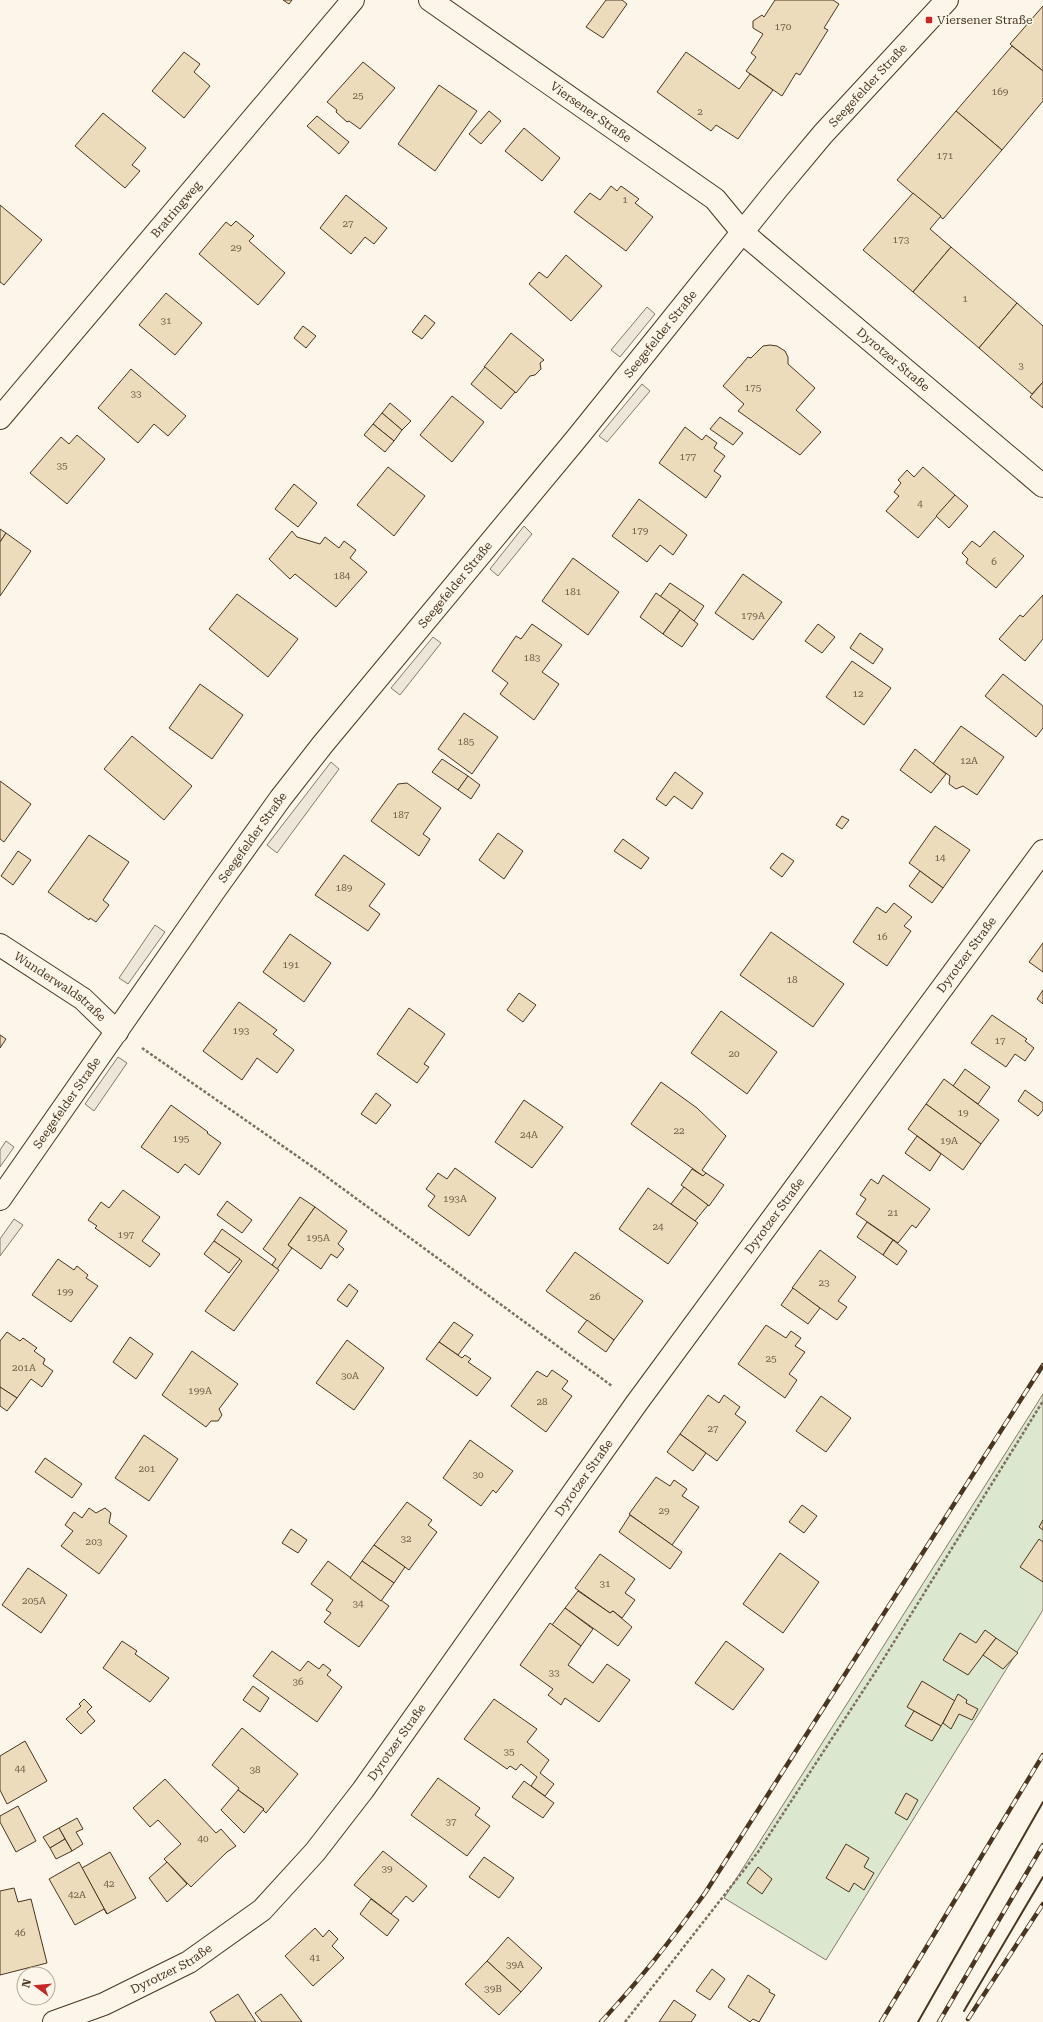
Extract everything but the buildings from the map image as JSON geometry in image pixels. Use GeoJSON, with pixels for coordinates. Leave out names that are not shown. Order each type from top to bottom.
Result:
{"type":"FeatureCollection","features":[{"type":"Feature","properties":{"kind":"street","name":"Bratringweg"},"geometry":{"type":"LineString","coordinates":[[0,418],[353,0]]}},
{"type":"Feature","properties":{"kind":"street","name":"Viersener Straße"},"geometry":{"type":"LineString","coordinates":[[430,0],[715,199],[743,233]]}},
{"type":"Feature","properties":{"kind":"street","name":"Seegefelder Straße"},"geometry":{"type":"LineString","coordinates":[[0,1199],[118,1032],[217,887],[290,787],[577,438],[777,189],[823,134],[947,0]]}},
{"type":"Feature","properties":{"kind":"street","name":"Dyrotzer Straße"},"geometry":{"type":"LineString","coordinates":[[743,233],[1043,486]]}},
{"type":"Feature","properties":{"kind":"street","name":"Dyrotzer Straße"},"geometry":{"type":"LineString","coordinates":[[54,2022],[104,2004],[189,1962],[262,1910],[315,1852],[362,1790],[636,1404],[1043,851]]}},
{"type":"Feature","properties":{"kind":"street","name":"Wunderwaldstraße"},"geometry":{"type":"LineString","coordinates":[[0,945],[83,999],[118,1032]]}},
{"type":"Feature","properties":{"kind":"path"},"geometry":{"type":"LineString","coordinates":[[118,1032],[320,1172],[636,1404]]}},
{"type":"Feature","properties":{"kind":"path"},"geometry":{"type":"LineString","coordinates":[[624,2022],[758,1852],[876,1671],[1043,1401]]}},
{"type":"Feature","properties":{"kind":"green space"},"geometry":{"type":"Polygon","coordinates":[[[1043,1394],[1043,1610],[826,1960],[724,1898],[1043,1394]]]}},
{"type":"Feature","properties":{"kind":"shaded area"},"geometry":{"type":"Polygon","coordinates":[[[647,307],[655,314],[620,357],[611,350],[647,307]]]}},
{"type":"Feature","properties":{"kind":"shaded area"},"geometry":{"type":"Polygon","coordinates":[[[642,384],[650,391],[607,442],[599,436],[642,384]]]}},
{"type":"Feature","properties":{"kind":"shaded area"},"geometry":{"type":"Polygon","coordinates":[[[524,526],[532,534],[498,576],[490,569],[524,526]]]}},
{"type":"Feature","properties":{"kind":"shaded area"},"geometry":{"type":"Polygon","coordinates":[[[433,637],[441,643],[400,695],[391,688],[433,637]]]}},
{"type":"Feature","properties":{"kind":"shaded area"},"geometry":{"type":"Polygon","coordinates":[[[331,762],[339,769],[277,853],[267,845],[331,762]]]}},
{"type":"Feature","properties":{"kind":"shaded area"},"geometry":{"type":"Polygon","coordinates":[[[155,925],[165,932],[128,984],[119,978],[155,925]]]}},
{"type":"Feature","properties":{"kind":"shaded area"},"geometry":{"type":"Polygon","coordinates":[[[118,1057],[127,1063],[94,1111],[85,1104],[118,1057]]]}},
{"type":"Feature","properties":{"kind":"shaded area"},"geometry":{"type":"Polygon","coordinates":[[[6,1141],[14,1147],[0,1167],[0,1150],[6,1141]]]}},
{"type":"Feature","properties":{"kind":"shaded area"},"geometry":{"type":"Polygon","coordinates":[[[14,1219],[23,1225],[0,1256],[0,1239],[14,1219]]]}},
{"type":"Feature","properties":{"kind":"railway"},"geometry":{"type":"LineString","coordinates":[[601,2022],[655,1959],[705,1893],[1043,1365]]}},
{"type":"Feature","properties":{"kind":"railway"},"geometry":{"type":"LineString","coordinates":[[881,2022],[1043,1755]]}},
{"type":"Feature","properties":{"kind":"railway"},"geometry":{"type":"LineString","coordinates":[[939,2022],[1043,1845]]}},
{"type":"Feature","properties":{"kind":"railway"},"geometry":{"type":"LineString","coordinates":[[968,2019],[1043,1904]]}},
{"type":"Feature","properties":{"kind":"wall"},"geometry":{"type":"LineString","coordinates":[[918,2022],[1043,1802]]}},
{"type":"Feature","properties":{"kind":"wall"},"geometry":{"type":"LineString","coordinates":[[964,2011],[1043,1877]]}},
{"type":"Feature","properties":{"kind":"place","name":"Viersener Straße"},"geometry":{"type":"Point","coordinates":[929,20]}}]}
